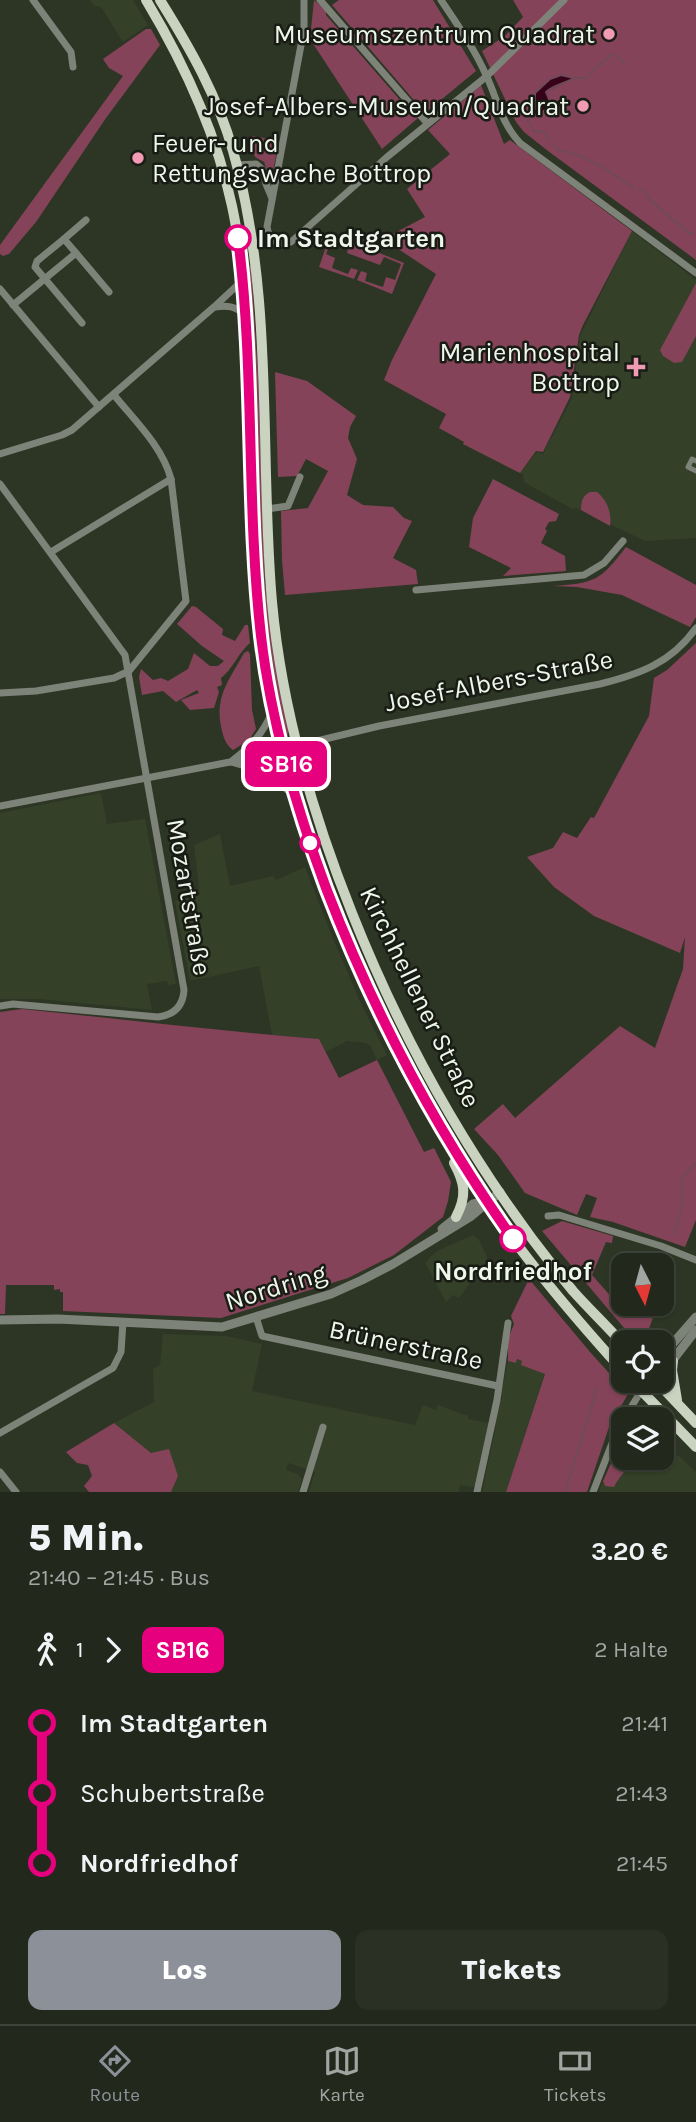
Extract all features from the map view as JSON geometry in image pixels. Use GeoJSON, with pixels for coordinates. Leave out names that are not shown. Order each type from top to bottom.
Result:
{"type":"FeatureCollection","features":[{"type":"Feature","properties":{"kind":"main road","name":"Kirchhellener Straße"},"geometry":{"type":"LineString","coordinates":[[146,0],[189,79],[213,137],[232,205],[243,279],[261,636],[273,710],[293,794],[337,916],[363,976],[407,1067],[453,1150],[515,1242],[611,1358]]}},
{"type":"Feature","properties":{"kind":"main road","name":"Kirchhellener Straße"},"geometry":{"type":"LineString","coordinates":[[160,0],[211,91],[228,133],[245,202],[258,285],[272,602],[279,661],[306,787],[330,860],[375,969],[418,1060],[464,1139],[576,1294],[611,1331]]}},
{"type":"Feature","properties":{"kind":"main road"},"geometry":{"type":"LineString","coordinates":[[453,1150],[453,1160],[464,1187],[456,1217]]}},
{"type":"Feature","properties":{"kind":"main road"},"geometry":{"type":"LineString","coordinates":[[674,1385],[678,1403]]}},
{"type":"Feature","properties":{"kind":"main road"},"geometry":{"type":"LineString","coordinates":[[649,1393],[696,1447]]}},
{"type":"Feature","properties":{"kind":"main road"},"geometry":{"type":"LineString","coordinates":[[668,1393],[696,1423]]}},
{"type":"Feature","properties":{"kind":"street"},"geometry":{"type":"LineString","coordinates":[[33,0],[71,52],[73,67]]}},
{"type":"Feature","properties":{"kind":"street"},"geometry":{"type":"LineString","coordinates":[[298,0],[304,4],[303,29],[268,233],[275,242],[283,243],[291,242],[427,123],[486,76],[564,0]]}},
{"type":"Feature","properties":{"kind":"street"},"geometry":{"type":"LineString","coordinates":[[320,0],[427,123]]}},
{"type":"Feature","properties":{"kind":"street"},"geometry":{"type":"LineString","coordinates":[[441,0],[468,41],[486,76],[501,117],[511,133],[696,273]]}},
{"type":"Feature","properties":{"kind":"street"},"geometry":{"type":"LineString","coordinates":[[237,165],[256,164],[262,168],[272,199]]}},
{"type":"Feature","properties":{"kind":"street"},"geometry":{"type":"LineString","coordinates":[[82,323],[36,270],[36,263],[86,220]]}},
{"type":"Feature","properties":{"kind":"street"},"geometry":{"type":"LineString","coordinates":[[64,239],[108,292]]}},
{"type":"Feature","properties":{"kind":"street"},"geometry":{"type":"LineString","coordinates":[[13,306],[76,253]]}},
{"type":"Feature","properties":{"kind":"street"},"geometry":{"type":"LineString","coordinates":[[0,454],[72,430],[243,279]]}},
{"type":"Feature","properties":{"kind":"street"},"geometry":{"type":"LineString","coordinates":[[0,289],[99,407]]}},
{"type":"Feature","properties":{"kind":"street"},"geometry":{"type":"LineString","coordinates":[[214,307],[226,305],[245,315]]}},
{"type":"Feature","properties":{"kind":"street"},"geometry":{"type":"LineString","coordinates":[[0,694],[103,680],[128,671],[186,601],[167,463],[114,395]]}},
{"type":"Feature","properties":{"kind":"street"},"geometry":{"type":"LineString","coordinates":[[696,461],[692,459],[688,467],[696,471]]}},
{"type":"Feature","properties":{"kind":"street"},"geometry":{"type":"LineString","coordinates":[[267,509],[288,506],[300,477]]}},
{"type":"Feature","properties":{"kind":"street"},"geometry":{"type":"LineString","coordinates":[[51,552],[171,479]]}},
{"type":"Feature","properties":{"kind":"street"},"geometry":{"type":"LineString","coordinates":[[0,484],[125,654],[147,778]]}},
{"type":"Feature","properties":{"kind":"street"},"geometry":{"type":"LineString","coordinates":[[416,590],[584,575],[604,563],[623,541]]}},
{"type":"Feature","properties":{"kind":"street","name":"Josef-Albers-Straße"},"geometry":{"type":"LineString","coordinates":[[296,747],[379,726],[636,675],[672,654],[688,640],[696,628]]}},
{"type":"Feature","properties":{"kind":"street"},"geometry":{"type":"LineString","coordinates":[[230,762],[250,747],[262,733],[273,710]]}},
{"type":"Feature","properties":{"kind":"street"},"geometry":{"type":"LineString","coordinates":[[0,806],[296,747]]}},
{"type":"Feature","properties":{"kind":"street"},"geometry":{"type":"LineString","coordinates":[[230,762],[259,770],[293,794]]}},
{"type":"Feature","properties":{"kind":"street","name":"Mozartstraße"},"geometry":{"type":"LineString","coordinates":[[0,1006],[13,1004],[158,1017],[178,1009],[184,990],[147,778]]}},
{"type":"Feature","properties":{"kind":"street","name":"Nordring"},"geometry":{"type":"LineString","coordinates":[[0,1320],[58,1319],[222,1327],[341,1290],[427,1244],[470,1217],[500,1192]]}},
{"type":"Feature","properties":{"kind":"street","name":"Nordring"},"geometry":{"type":"LineString","coordinates":[[427,1244],[473,1204],[487,1201]]}},
{"type":"Feature","properties":{"kind":"street"},"geometry":{"type":"LineString","coordinates":[[548,1216],[559,1215],[661,1246],[696,1260]]}},
{"type":"Feature","properties":{"kind":"street","name":"Brünerstraße"},"geometry":{"type":"LineString","coordinates":[[256,1317],[262,1336],[498,1386],[509,1323]]}},
{"type":"Feature","properties":{"kind":"street"},"geometry":{"type":"LineString","coordinates":[[674,1349],[696,1317]]}},
{"type":"Feature","properties":{"kind":"street"},"geometry":{"type":"LineString","coordinates":[[0,1433],[113,1368],[121,1352],[122,1322]]}},
{"type":"Feature","properties":{"kind":"street"},"geometry":{"type":"LineString","coordinates":[[674,1352],[696,1330]]}},
{"type":"Feature","properties":{"kind":"street"},"geometry":{"type":"LineString","coordinates":[[477,1492],[498,1386]]}},
{"type":"Feature","properties":{"kind":"street"},"geometry":{"type":"LineString","coordinates":[[303,1492],[323,1427]]}},
{"type":"Feature","properties":{"kind":"street"},"geometry":{"type":"LineString","coordinates":[[593,1492],[611,1446]]}},
{"type":"Feature","properties":{"kind":"street"},"geometry":{"type":"LineString","coordinates":[[0,1472],[16,1492]]}},
{"type":"Feature","properties":{"kind":"shaded area"},"geometry":{"type":"Polygon","coordinates":[[[90,0],[133,0],[148,25],[123,42],[101,7],[94,6],[90,0]]]}},
{"type":"Feature","properties":{"kind":"shaded area"},"geometry":{"type":"Polygon","coordinates":[[[314,0],[418,118],[382,149],[310,39],[314,0]]]}},
{"type":"Feature","properties":{"kind":"shaded area"},"geometry":{"type":"Polygon","coordinates":[[[339,0],[433,0],[476,71],[425,113],[332,5],[339,0]]]}},
{"type":"Feature","properties":{"kind":"shaded area"},"geometry":{"type":"Polygon","coordinates":[[[513,0],[696,0],[696,260],[548,151],[516,122],[482,51],[505,36],[523,17],[513,0]],[[553,78],[535,93],[535,109],[528,115],[548,109],[549,99],[546,92],[574,78],[553,78]]]}},
{"type":"Feature","properties":{"kind":"shaded area"},"geometry":{"type":"Polygon","coordinates":[[[146,29],[151,29],[160,45],[106,118],[36,222],[9,254],[3,256],[0,254],[0,245],[123,76],[109,68],[103,59],[146,29]]]}},
{"type":"Feature","properties":{"kind":"shaded area"},"geometry":{"type":"Polygon","coordinates":[[[561,75],[574,78],[546,92],[549,99],[548,109],[529,118],[535,109],[535,93],[550,79],[561,75]]]}},
{"type":"Feature","properties":{"kind":"shaded area"},"geometry":{"type":"Polygon","coordinates":[[[481,85],[504,144],[510,140],[632,231],[579,335],[570,397],[543,452],[536,451],[520,473],[463,444],[464,442],[439,428],[446,414],[384,380],[436,274],[383,239],[425,217],[407,189],[450,154],[428,130],[481,85]]]}},
{"type":"Feature","properties":{"kind":"shaded area"},"geometry":{"type":"Polygon","coordinates":[[[252,136],[279,141],[271,181],[264,162],[255,157],[252,136]]]}},
{"type":"Feature","properties":{"kind":"shaded area","name":"Marienhospital Bottrop"},"geometry":{"type":"Polygon","coordinates":[[[632,231],[696,280],[696,538],[645,541],[576,508],[573,509],[536,489],[524,482],[523,474],[520,473],[537,452],[543,454],[572,398],[580,336],[632,231]]]}},
{"type":"Feature","properties":{"kind":"shaded area"},"geometry":{"type":"Polygon","coordinates":[[[330,235],[362,248],[365,253],[372,250],[404,263],[392,294],[357,280],[361,271],[367,273],[365,281],[383,287],[386,277],[395,280],[401,264],[384,257],[380,265],[347,253],[349,245],[333,238],[326,254],[335,258],[332,268],[348,274],[351,268],[358,270],[354,279],[319,267],[330,235]]]}},
{"type":"Feature","properties":{"kind":"shaded area"},"geometry":{"type":"Polygon","coordinates":[[[246,266],[251,266],[258,374],[265,584],[289,731],[287,736],[279,703],[264,599],[246,266]]]}},
{"type":"Feature","properties":{"kind":"shaded area"},"geometry":{"type":"Polygon","coordinates":[[[696,283],[696,336],[682,362],[674,363],[663,356],[660,350],[696,283]]]}},
{"type":"Feature","properties":{"kind":"shaded area"},"geometry":{"type":"Polygon","coordinates":[[[275,372],[307,381],[356,416],[348,438],[357,459],[347,495],[363,505],[393,507],[404,518],[412,521],[393,558],[416,570],[418,584],[285,595],[281,511],[308,508],[328,471],[306,459],[297,476],[278,477],[275,372]]]}},
{"type":"Feature","properties":{"kind":"shaded area"},"geometry":{"type":"Polygon","coordinates":[[[493,479],[559,514],[556,521],[549,522],[541,543],[565,556],[566,571],[503,576],[511,568],[469,547],[473,518],[493,479]]]}},
{"type":"Feature","properties":{"kind":"shaded area"},"geometry":{"type":"Polygon","coordinates":[[[590,492],[597,492],[606,503],[610,526],[581,510],[582,500],[590,492]]]}},
{"type":"Feature","properties":{"kind":"shaded area"},"geometry":{"type":"Polygon","coordinates":[[[626,547],[696,585],[696,617],[690,627],[622,595],[577,587],[553,586],[596,578],[610,567],[626,547]]]}},
{"type":"Feature","properties":{"kind":"shaded area"},"geometry":{"type":"Polygon","coordinates":[[[192,606],[223,629],[222,635],[235,641],[245,625],[248,625],[250,643],[221,678],[222,685],[217,687],[219,692],[214,708],[190,710],[181,700],[199,693],[197,690],[176,702],[163,691],[142,695],[139,677],[141,669],[153,680],[161,678],[168,681],[188,669],[194,653],[210,666],[218,666],[224,661],[177,624],[192,606]]]}},
{"type":"Feature","properties":{"kind":"shaded area"},"geometry":{"type":"Polygon","coordinates":[[[696,643],[696,1220],[685,1247],[613,1222],[590,1217],[597,1198],[586,1194],[577,1215],[525,1193],[498,1155],[474,1129],[503,1104],[515,1118],[620,1026],[655,1048],[683,969],[685,937],[680,953],[594,916],[554,887],[527,857],[553,848],[563,832],[577,838],[591,817],[594,818],[649,716],[654,678],[667,670],[696,643]]]}},
{"type":"Feature","properties":{"kind":"shaded area"},"geometry":{"type":"Polygon","coordinates":[[[248,651],[256,729],[249,740],[233,750],[223,733],[220,705],[229,679],[244,653],[248,651]]]}},
{"type":"Feature","properties":{"kind":"shaded area"},"geometry":{"type":"Polygon","coordinates":[[[101,793],[107,824],[145,819],[176,984],[168,985],[167,981],[147,984],[152,1010],[39,999],[0,999],[0,813],[101,793]]]}},
{"type":"Feature","properties":{"kind":"shaded area"},"geometry":{"type":"Polygon","coordinates":[[[220,834],[230,886],[273,876],[276,880],[305,867],[362,1006],[387,1055],[377,1060],[370,1045],[366,1043],[347,1041],[326,1052],[319,1039],[272,1035],[259,966],[190,981],[175,901],[200,895],[194,845],[220,834]]]}},
{"type":"Feature","properties":{"kind":"shaded area","name":"Nordfriedhof"},"geometry":{"type":"Polygon","coordinates":[[[22,1009],[319,1039],[339,1078],[377,1060],[424,1152],[434,1148],[451,1182],[443,1217],[394,1255],[348,1278],[221,1318],[63,1311],[63,1292],[60,1292],[60,1289],[54,1290],[54,1285],[6,1285],[5,1314],[0,1314],[0,1012],[22,1009]]]}},
{"type":"Feature","properties":{"kind":"shaded area"},"geometry":{"type":"Polygon","coordinates":[[[562,1221],[613,1236],[612,1243],[606,1242],[592,1275],[611,1297],[611,1312],[542,1231],[562,1221]]]}},
{"type":"Feature","properties":{"kind":"shaded area"},"geometry":{"type":"Polygon","coordinates":[[[473,1235],[479,1240],[493,1270],[488,1269],[476,1275],[459,1298],[453,1295],[446,1302],[425,1263],[439,1250],[473,1235]]]}},
{"type":"Feature","properties":{"kind":"shaded area"},"geometry":{"type":"Polygon","coordinates":[[[529,1279],[611,1375],[611,1393],[628,1394],[621,1407],[611,1407],[611,1424],[587,1492],[506,1492],[545,1374],[521,1365],[522,1361],[517,1359],[516,1363],[508,1361],[508,1339],[514,1324],[511,1316],[529,1279]]]}},
{"type":"Feature","properties":{"kind":"shaded area"},"geometry":{"type":"Polygon","coordinates":[[[614,1316],[654,1316],[648,1330],[626,1330],[614,1316]]]}},
{"type":"Feature","properties":{"kind":"shaded area"},"geometry":{"type":"Polygon","coordinates":[[[163,1334],[226,1336],[262,1344],[252,1391],[415,1425],[423,1405],[436,1410],[438,1405],[468,1416],[468,1419],[490,1423],[476,1485],[460,1485],[459,1492],[309,1492],[315,1472],[288,1463],[286,1470],[298,1474],[302,1479],[298,1492],[171,1492],[178,1476],[114,1423],[154,1402],[153,1369],[160,1365],[163,1334]]]}},
{"type":"Feature","properties":{"kind":"shaded area"},"geometry":{"type":"Polygon","coordinates":[[[517,1359],[523,1361],[522,1365],[545,1373],[506,1492],[482,1492],[508,1361],[516,1363],[517,1359]]]}},
{"type":"Feature","properties":{"kind":"shaded area"},"geometry":{"type":"Polygon","coordinates":[[[114,1423],[151,1453],[169,1449],[178,1476],[171,1492],[89,1492],[84,1486],[92,1476],[88,1465],[77,1463],[66,1452],[114,1423]]]}},
{"type":"Feature","properties":{"kind":"shaded area"},"geometry":{"type":"Polygon","coordinates":[[[674,1455],[679,1456],[696,1472],[696,1492],[599,1492],[603,1481],[604,1485],[614,1487],[624,1470],[674,1470],[674,1455]]]}},
{"type":"Feature","properties":{"kind":"shaded area"},"geometry":{"type":"Polygon","coordinates":[[[611,1463],[611,1470],[626,1470],[614,1487],[605,1486],[603,1481],[611,1463]]]}},
{"type":"Feature","properties":{"kind":"waterway"},"geometry":{"type":"LineString","coordinates":[[573,78],[587,78],[593,70],[615,55]]}},
{"type":"Feature","properties":{"kind":"waterway"},"geometry":{"type":"LineString","coordinates":[[618,57],[625,64]]}},
{"type":"Feature","properties":{"kind":"waterway"},"geometry":{"type":"LineString","coordinates":[[528,118],[535,132],[543,131],[550,141]]}},
{"type":"Feature","properties":{"kind":"waterway"},"geometry":{"type":"LineString","coordinates":[[555,146],[560,151],[578,155],[598,165],[633,188]]}},
{"type":"Feature","properties":{"kind":"waterway"},"geometry":{"type":"LineString","coordinates":[[639,189],[690,234],[693,233]]}},
{"type":"Feature","properties":{"kind":"waterway"},"geometry":{"type":"LineString","coordinates":[[674,1233],[682,1209],[682,1178],[696,1163]]}},
{"type":"Feature","properties":{"kind":"waterway"},"geometry":{"type":"LineString","coordinates":[[565,1492],[597,1389]]}},
{"type":"Feature","properties":{"kind":"bus line","name":"SB16"},"geometry":{"type":"LineString","coordinates":[[238,238],[243,279],[261,636],[273,710],[293,794],[342,929],[389,1033],[439,1126],[513,1239]]}},
{"type":"Feature","properties":{"kind":"place","name":"Museumszentrum Quadrat"},"geometry":{"type":"Point","coordinates":[609,34]}},
{"type":"Feature","properties":{"kind":"place","name":"Josef-Albers-Museum/Quadrat"},"geometry":{"type":"Point","coordinates":[583,106]}},
{"type":"Feature","properties":{"kind":"place","name":"Feuer- und Rettungswache Bottrop"},"geometry":{"type":"Point","coordinates":[138,158]}},
{"type":"Feature","properties":{"kind":"place","name":"Im Stadtgarten"},"geometry":{"type":"Point","coordinates":[238,238]}},
{"type":"Feature","properties":{"kind":"place","name":"Marienhospital Bottrop"},"geometry":{"type":"Point","coordinates":[636,367]}},
{"type":"Feature","properties":{"kind":"place","name":"Nordfriedhof"},"geometry":{"type":"Point","coordinates":[513,1239]}}]}
